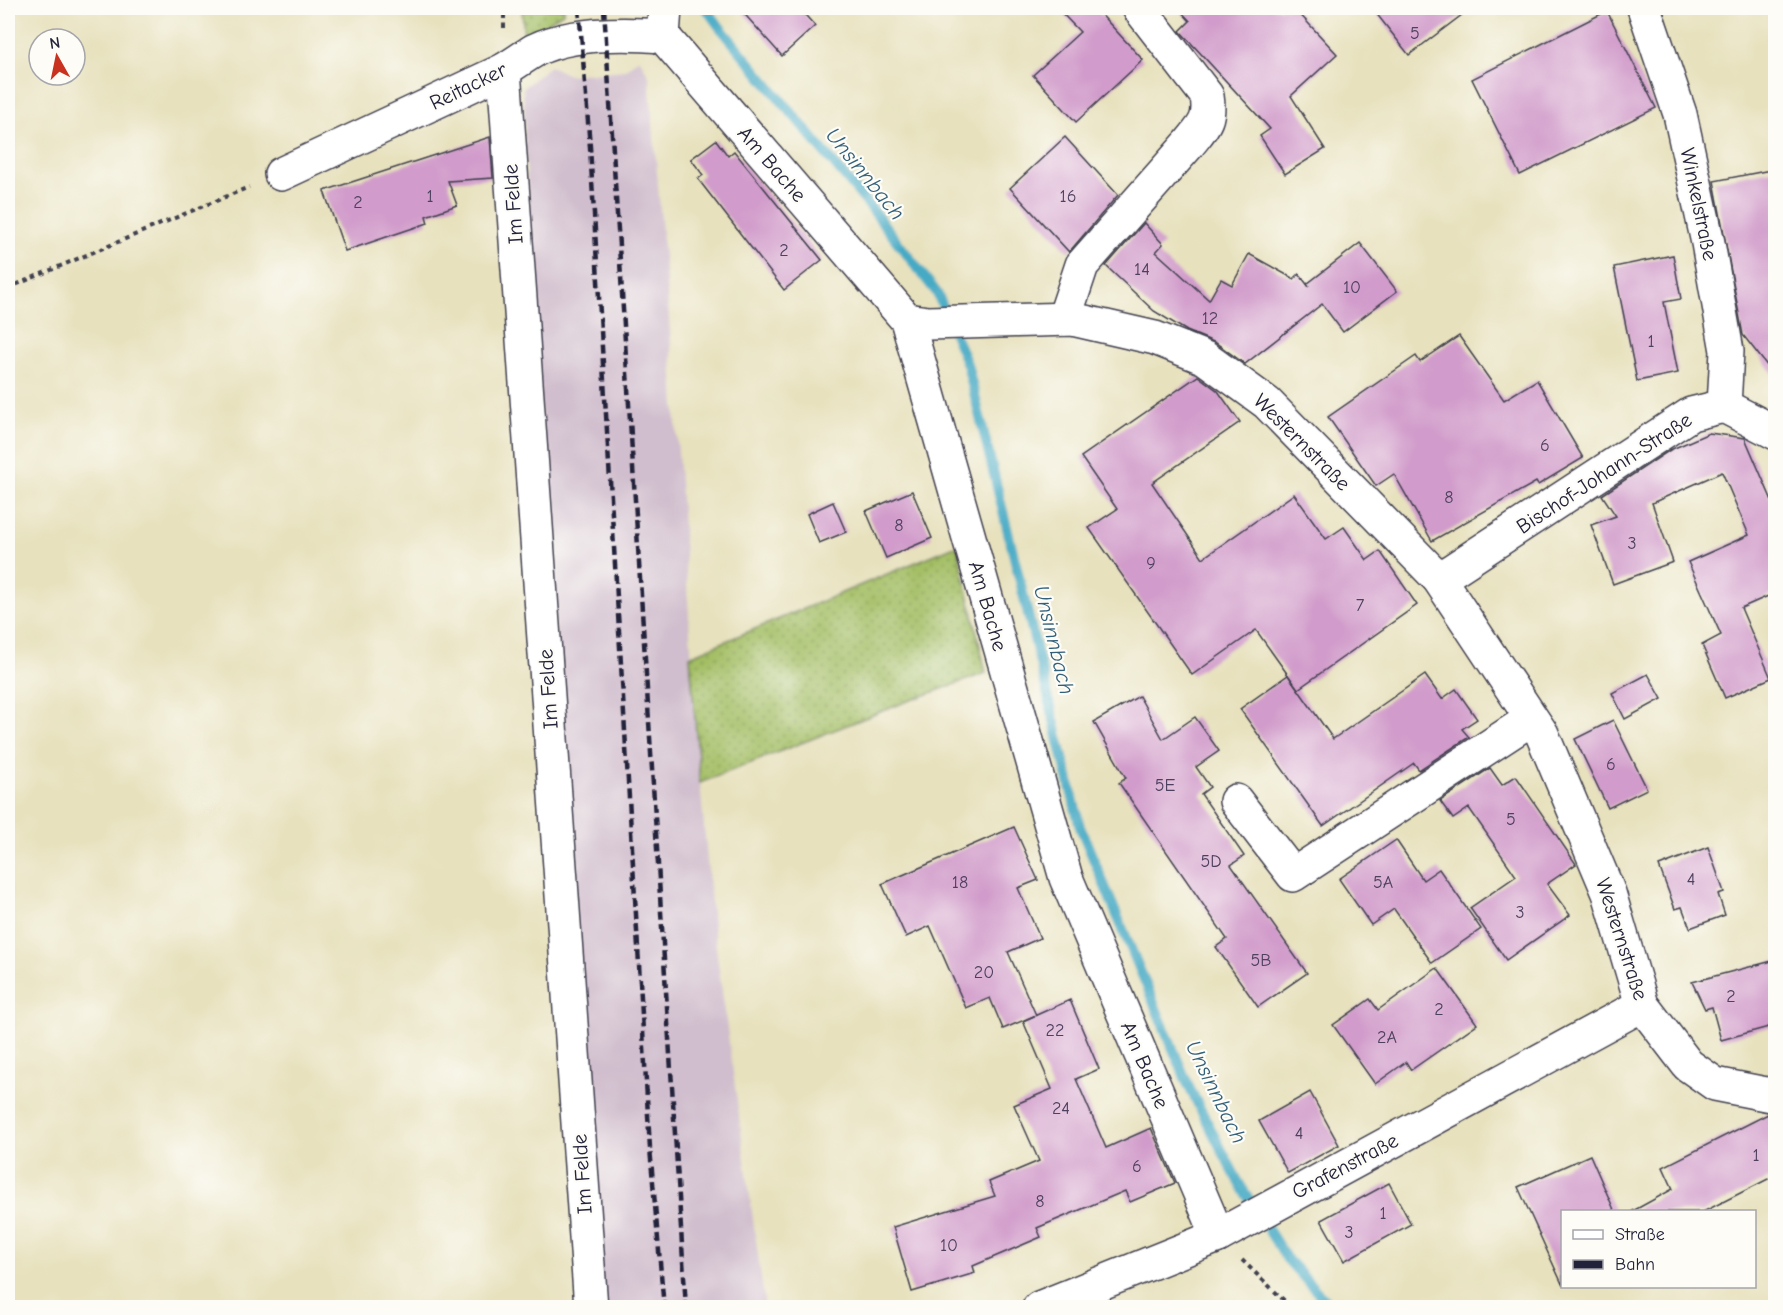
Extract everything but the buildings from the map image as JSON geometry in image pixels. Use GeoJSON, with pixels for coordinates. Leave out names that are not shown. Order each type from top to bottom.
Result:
{"type":"FeatureCollection","features":[{"type":"Feature","properties":{"kind":"street"},"geometry":{"type":"LineString","coordinates":[[1064,319],[1082,265],[1188,145],[1204,125],[1209,111],[1207,96],[1139,8]]}},
{"type":"Feature","properties":{"kind":"street","name":"Winkelstraße"},"geometry":{"type":"LineString","coordinates":[[1644,8],[1680,114],[1708,243],[1727,351],[1724,406]]}},
{"type":"Feature","properties":{"kind":"street","name":"Reitacker"},"geometry":{"type":"LineString","coordinates":[[280,174],[504,70],[535,50],[561,40],[628,33],[664,22]]}},
{"type":"Feature","properties":{"kind":"street","name":"Am Bache"},"geometry":{"type":"LineString","coordinates":[[664,22],[917,321],[1066,878],[1230,1229]]}},
{"type":"Feature","properties":{"kind":"street","name":"Im Felde"},"geometry":{"type":"LineString","coordinates":[[504,70],[591,1308]]}},
{"type":"Feature","properties":{"kind":"street","name":"Westernstraße"},"geometry":{"type":"LineString","coordinates":[[917,321],[1072,319],[1155,338],[1205,358],[1267,403],[1438,579],[1542,734],[1609,893],[1642,1005],[1688,1065],[1715,1084],[1776,1096]]}},
{"type":"Feature","properties":{"kind":"street"},"geometry":{"type":"LineString","coordinates":[[1724,406],[1776,434]]}},
{"type":"Feature","properties":{"kind":"street","name":"Bischof-Johann-Straße"},"geometry":{"type":"LineString","coordinates":[[1438,579],[1691,414],[1724,406]]}},
{"type":"Feature","properties":{"kind":"street"},"geometry":{"type":"LineString","coordinates":[[1236,801],[1293,875],[1531,719]]}},
{"type":"Feature","properties":{"kind":"street","name":"Grafenstraße"},"geometry":{"type":"LineString","coordinates":[[1039,1308],[1230,1229],[1642,1005]]}},
{"type":"Feature","properties":{"kind":"path"},"geometry":{"type":"LineString","coordinates":[[8,288],[280,174]]}},
{"type":"Feature","properties":{"kind":"path"},"geometry":{"type":"LineString","coordinates":[[1230,1229],[1292,1308]]}},
{"type":"Feature","properties":{"kind":"path"},"geometry":{"type":"LineString","coordinates":[[1682,1301],[1688,1308]]}},
{"type":"Feature","properties":{"kind":"shaded area"},"geometry":{"type":"Polygon","coordinates":[[[639,58],[649,76],[670,330],[700,783],[713,925],[765,1307],[602,1307],[531,265],[523,88],[550,66],[569,75],[625,70],[639,58]]]}},
{"type":"Feature","properties":{"kind":"green space"},"geometry":{"type":"Polygon","coordinates":[[[522,8],[564,8],[564,12],[524,38],[522,8]]]}},
{"type":"Feature","properties":{"kind":"green space"},"geometry":{"type":"Polygon","coordinates":[[[957,545],[986,673],[700,783],[690,656],[957,545]]]}},
{"type":"Feature","properties":{"kind":"waterway","name":"Unsinnbach"},"geometry":{"type":"LineString","coordinates":[[706,8],[871,208],[937,293],[967,364],[1080,827],[1189,1087],[1239,1183],[1286,1258],[1332,1308]]}},
{"type":"Feature","properties":{"kind":"railway"},"geometry":{"type":"LineString","coordinates":[[579,8],[590,147],[650,1148],[664,1308]]}},
{"type":"Feature","properties":{"kind":"railway"},"geometry":{"type":"LineString","coordinates":[[604,8],[686,1308]]}}]}
